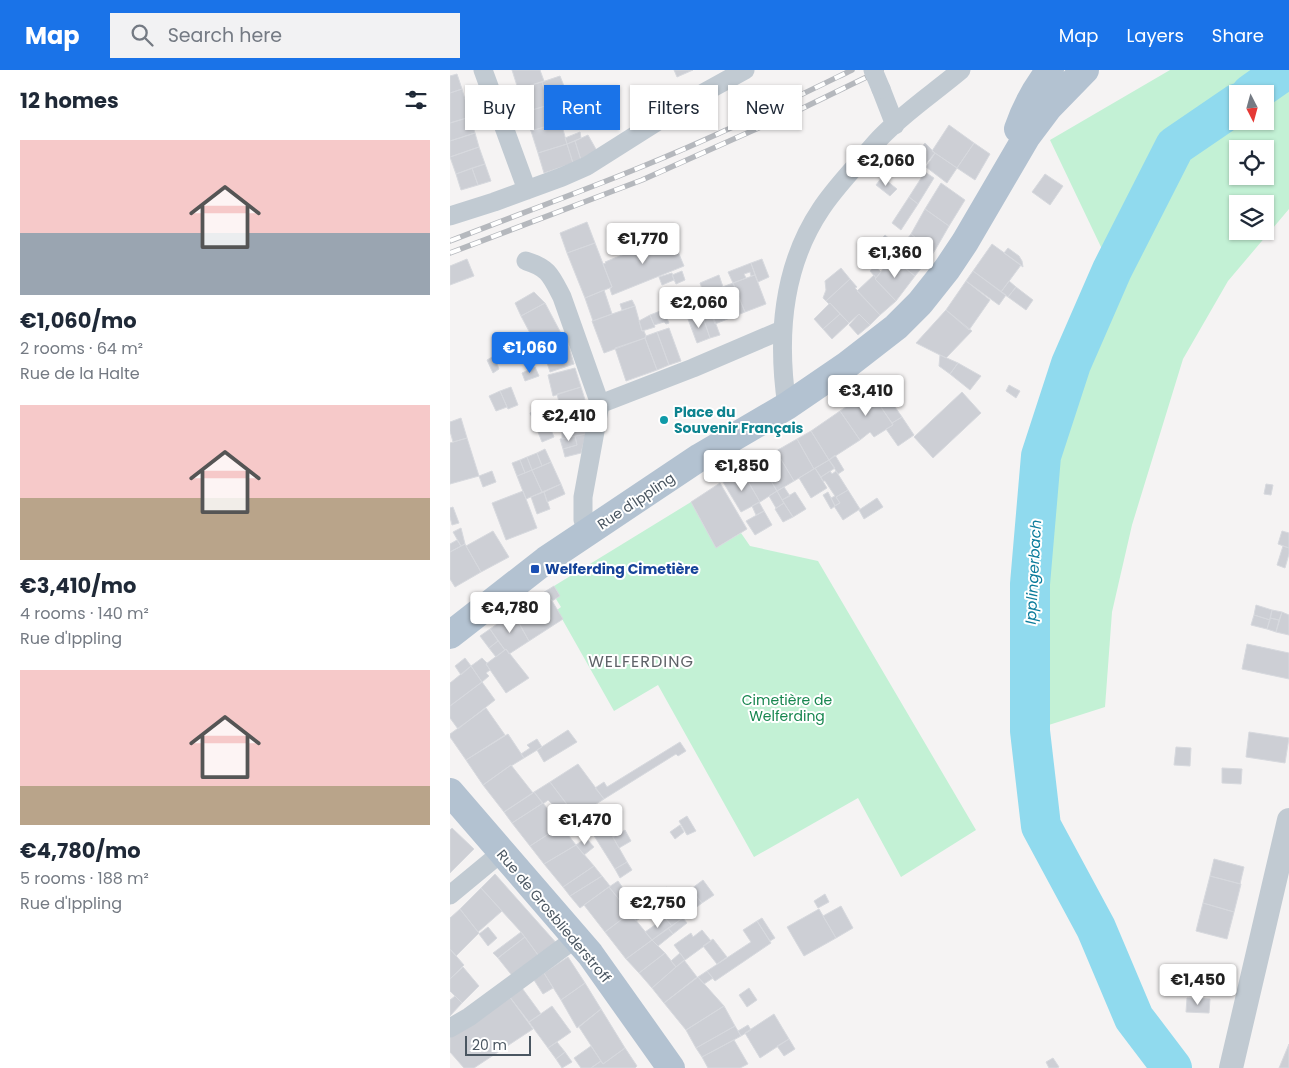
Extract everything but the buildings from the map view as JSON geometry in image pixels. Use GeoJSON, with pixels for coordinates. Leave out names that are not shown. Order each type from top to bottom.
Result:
{"type":"FeatureCollection","features":[{"type":"Feature","properties":{"kind":"main road","name":"Rue d'Ippling"},"geometry":{"type":"LineString","coordinates":[[1003,176],[1023,116],[1042,80],[1050,70]]}},
{"type":"Feature","properties":{"kind":"main road","name":"Rue d'Ippling"},"geometry":{"type":"LineString","coordinates":[[450,635],[546,560],[700,457],[787,406],[847,365],[896,327],[920,303],[956,256],[1027,136],[1048,108],[1085,70]]}},
{"type":"Feature","properties":{"kind":"main road","name":"Rue de Grosbliederstroff"},"geometry":{"type":"LineString","coordinates":[[450,792],[590,954],[671,1068]]}},
{"type":"Feature","properties":{"kind":"street"},"geometry":{"type":"LineString","coordinates":[[483,70],[527,190]]}},
{"type":"Feature","properties":{"kind":"street"},"geometry":{"type":"LineString","coordinates":[[450,216],[527,190],[587,166],[696,97],[745,70]]}},
{"type":"Feature","properties":{"kind":"street"},"geometry":{"type":"LineString","coordinates":[[873,70],[894,125]]}},
{"type":"Feature","properties":{"kind":"street"},"geometry":{"type":"LineString","coordinates":[[787,406],[782,355],[785,303],[797,256],[809,229],[842,181],[882,136],[915,106],[961,70]]}},
{"type":"Feature","properties":{"kind":"street"},"geometry":{"type":"LineString","coordinates":[[526,262],[546,270],[554,281],[562,297],[600,404],[583,497],[583,520],[589,532]]}},
{"type":"Feature","properties":{"kind":"street"},"geometry":{"type":"LineString","coordinates":[[600,404],[693,368],[782,330]]}},
{"type":"Feature","properties":{"kind":"street"},"geometry":{"type":"LineString","coordinates":[[1231,1068],[1289,820]]}},
{"type":"Feature","properties":{"kind":"street"},"geometry":{"type":"LineString","coordinates":[[450,895],[502,852]]}},
{"type":"Feature","properties":{"kind":"street"},"geometry":{"type":"LineString","coordinates":[[450,1028],[470,1017],[576,938]]}},
{"type":"Feature","properties":{"kind":"green space"},"geometry":{"type":"Polygon","coordinates":[[[1170,70],[1289,70],[1289,209],[1274,227],[1274,195],[1229,195],[1229,240],[1263,240],[1228,281],[1183,359],[1132,525],[1112,612],[1105,707],[1030,731],[1030,584],[1041,456],[1071,364],[1112,270],[1050,140],[1170,70]]]}},
{"type":"Feature","properties":{"kind":"green space","name":"Cimetière de Welferding"},"geometry":{"type":"Polygon","coordinates":[[[691,502],[716,548],[741,533],[750,546],[818,561],[976,830],[901,877],[858,798],[754,857],[658,685],[614,711],[557,610],[561,607],[556,599],[560,596],[554,586],[691,502]]]}},
{"type":"Feature","properties":{"kind":"waterway","name":"Ipplingerbach"},"geometry":{"type":"LineString","coordinates":[[1264,85],[1285,70]]}},
{"type":"Feature","properties":{"kind":"waterway","name":"Ipplingerbach"},"geometry":{"type":"LineString","coordinates":[[1172,1068],[1134,1018],[1096,928],[1041,826],[1030,731],[1030,584],[1041,456],[1071,364],[1112,270],[1175,146],[1229,109]]}},
{"type":"Feature","properties":{"kind":"railway"},"geometry":{"type":"LineString","coordinates":[[450,241],[668,156],[852,70]]}},
{"type":"Feature","properties":{"kind":"railway"},"geometry":{"type":"LineString","coordinates":[[450,253],[642,180],[801,109],[881,70]]}},
{"type":"Feature","properties":{"kind":"place","name":"Place du Souvenir Français"},"geometry":{"type":"Point","coordinates":[664,420]}},
{"type":"Feature","properties":{"kind":"place","name":"Welferding Cimetière"},"geometry":{"type":"Point","coordinates":[535,569]}},
{"type":"Feature","properties":{"kind":"district","name":"WELFERDING"},"geometry":{"type":"Point","coordinates":[641,661]}}]}
